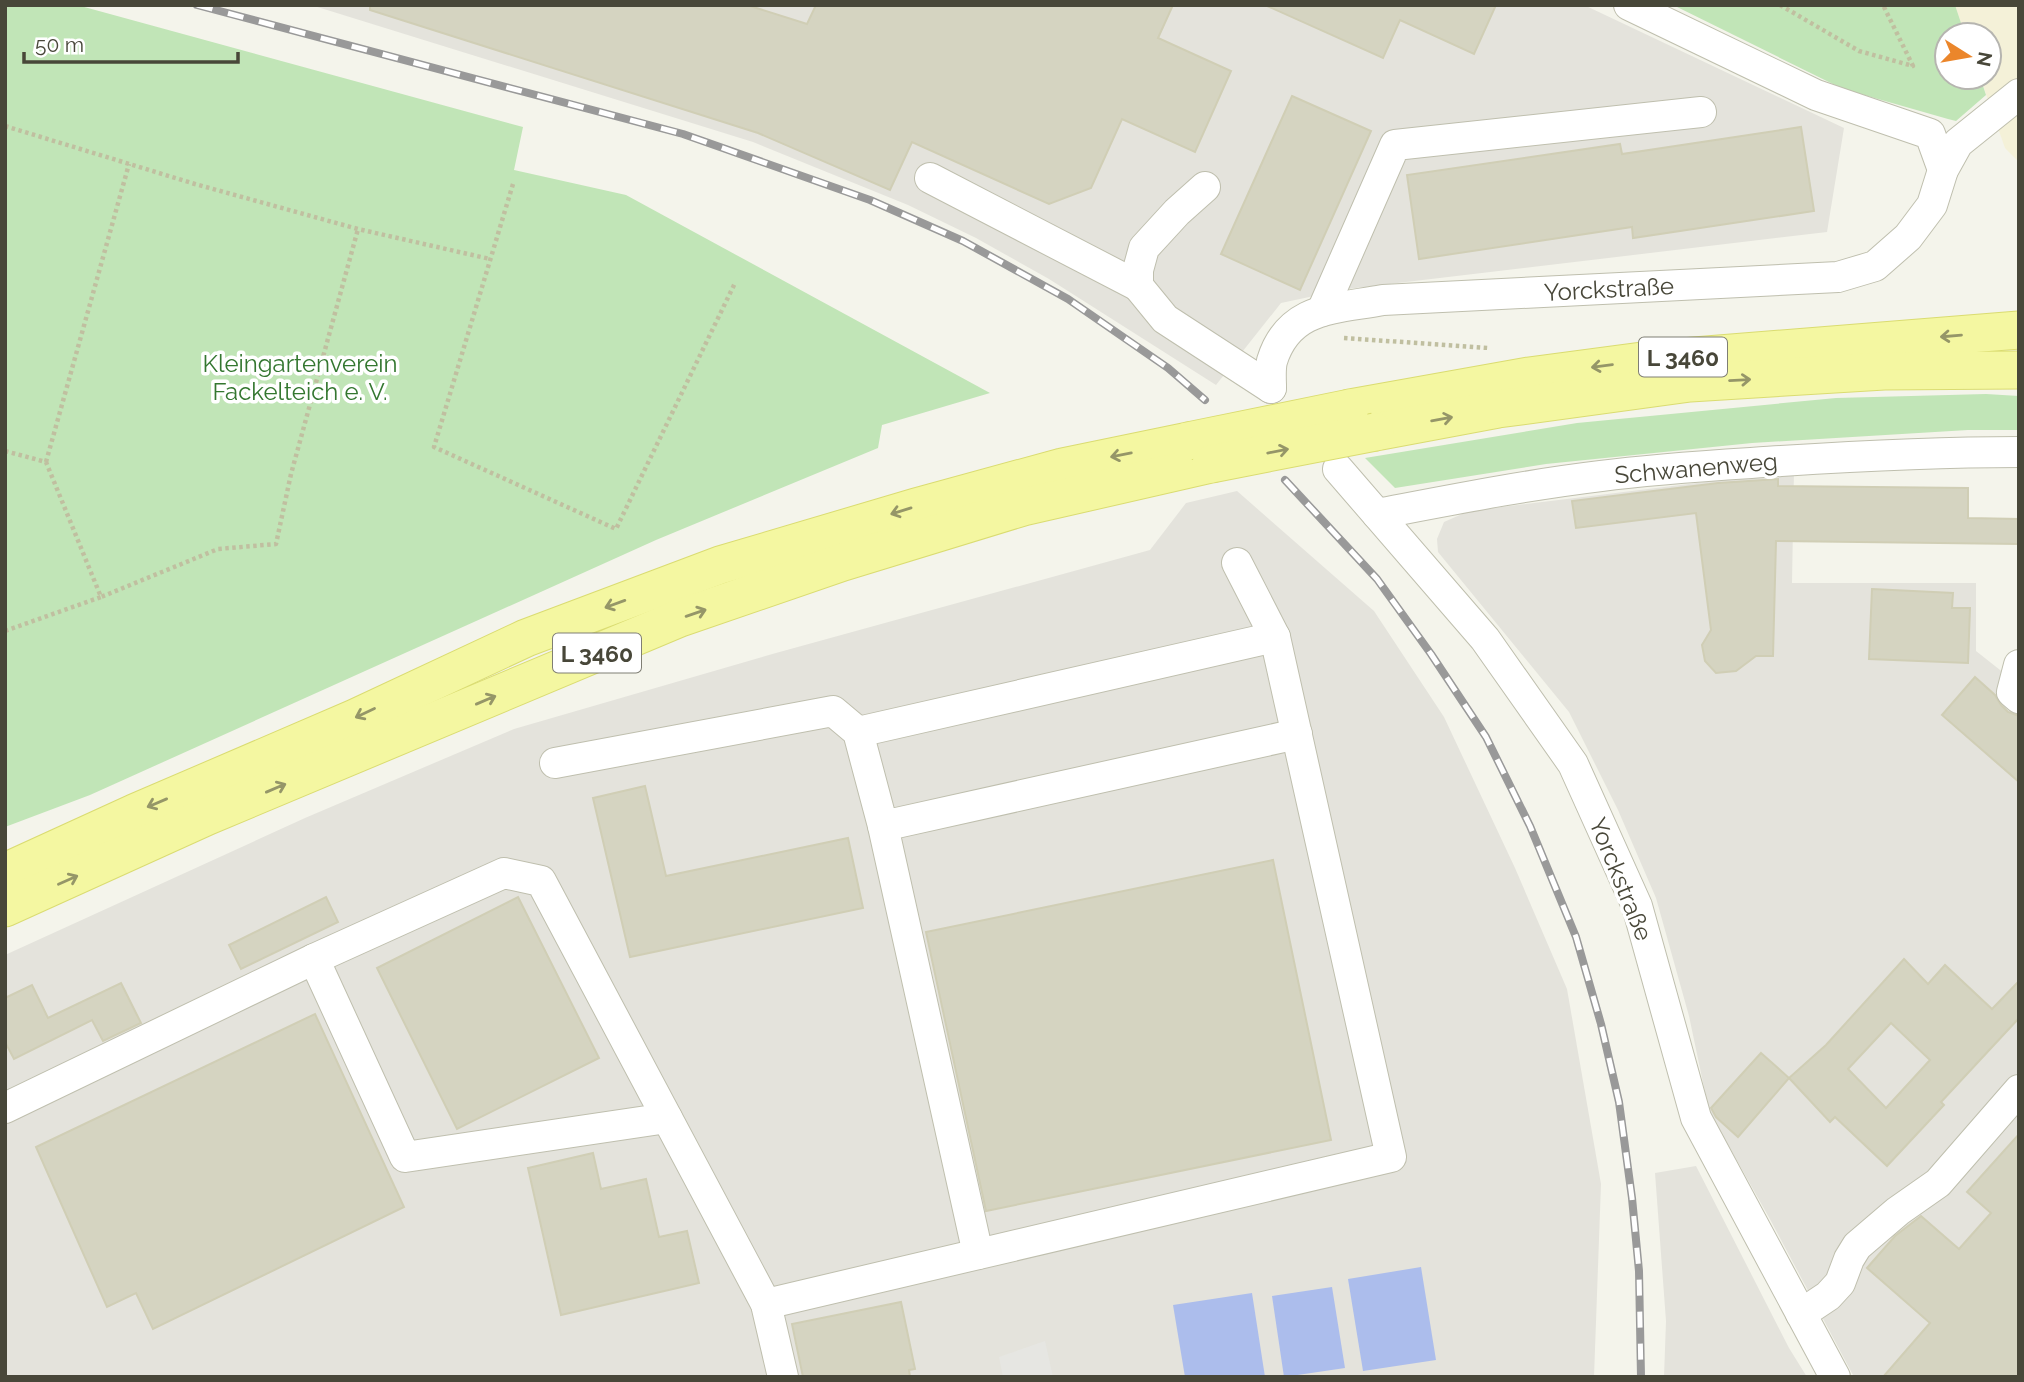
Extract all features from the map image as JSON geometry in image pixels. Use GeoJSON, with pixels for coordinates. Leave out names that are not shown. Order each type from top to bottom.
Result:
{"type":"FeatureCollection","features":[{"type":"Feature","properties":{"kind":"main road","name":"L 3460"},"geometry":{"type":"LineString","coordinates":[[5,908],[208,816],[680,618],[843,562],[1200,453],[1363,420],[1529,376],[1657,359],[2019,330]]}},
{"type":"Feature","properties":{"kind":"main road","name":"L 3460"},"geometry":{"type":"LineString","coordinates":[[1363,420],[1498,409],[1690,383],[1884,371],[2019,370]]}},
{"type":"Feature","properties":{"kind":"main road","name":"L 3460"},"geometry":{"type":"LineString","coordinates":[[5,872],[355,718],[526,638],[720,565],[1062,467],[1200,453]]}},
{"type":"Feature","properties":{"kind":"street"},"geometry":{"type":"LineString","coordinates":[[1629,5],[1816,95],[1930,134],[1943,170]]}},
{"type":"Feature","properties":{"kind":"street","name":"Yorckstraße"},"geometry":{"type":"LineString","coordinates":[[1139,286],[1165,319],[1270,388],[1272,362],[1285,334],[1303,318],[1322,311],[1383,300],[1838,276],[1875,266],[1908,237],[1932,205],[1943,170],[1958,143],[2019,94]]}},
{"type":"Feature","properties":{"kind":"street"},"geometry":{"type":"LineString","coordinates":[[1322,311],[1395,145],[1701,111]]}},
{"type":"Feature","properties":{"kind":"street"},"geometry":{"type":"LineString","coordinates":[[930,178],[1139,286]]}},
{"type":"Feature","properties":{"kind":"street"},"geometry":{"type":"LineString","coordinates":[[1139,286],[1138,270],[1144,248],[1177,212],[1205,187]]}},
{"type":"Feature","properties":{"kind":"street","name":"Schwanenweg"},"geometry":{"type":"LineString","coordinates":[[1377,514],[1500,491],[1601,476],[1842,457],[2019,452]]}},
{"type":"Feature","properties":{"kind":"street","name":"Yorckstraße"},"geometry":{"type":"LineString","coordinates":[[1338,469],[1485,639],[1573,764],[1637,906],[1696,1118],[1835,1377]]}},
{"type":"Feature","properties":{"kind":"street"},"geometry":{"type":"LineString","coordinates":[[766,1304],[1391,1157],[1275,637],[1237,563]]}},
{"type":"Feature","properties":{"kind":"street"},"geometry":{"type":"LineString","coordinates":[[858,732],[1275,637]]}},
{"type":"Feature","properties":{"kind":"street"},"geometry":{"type":"LineString","coordinates":[[2019,665],[2012,692],[2019,698]]}},
{"type":"Feature","properties":{"kind":"street"},"geometry":{"type":"LineString","coordinates":[[555,763],[833,711],[858,732],[883,826],[978,1254]]}},
{"type":"Feature","properties":{"kind":"street"},"geometry":{"type":"LineString","coordinates":[[883,826],[1297,734]]}},
{"type":"Feature","properties":{"kind":"street"},"geometry":{"type":"LineString","coordinates":[[5,1108],[314,959],[504,873],[541,881],[766,1304],[783,1377]]}},
{"type":"Feature","properties":{"kind":"street"},"geometry":{"type":"LineString","coordinates":[[314,959],[405,1157],[667,1118]]}},
{"type":"Feature","properties":{"kind":"street"},"geometry":{"type":"LineString","coordinates":[[1801,1314],[1828,1296],[1840,1283],[1857,1246],[1898,1211],[1938,1183],[2019,1090]]}},
{"type":"Feature","properties":{"kind":"path"},"geometry":{"type":"LineString","coordinates":[[1780,5],[1859,51],[1913,66],[1883,5]]}},
{"type":"Feature","properties":{"kind":"path"},"geometry":{"type":"LineString","coordinates":[[5,126],[358,229],[490,259]]}},
{"type":"Feature","properties":{"kind":"path"},"geometry":{"type":"LineString","coordinates":[[102,597],[46,462],[129,164]]}},
{"type":"Feature","properties":{"kind":"path"},"geometry":{"type":"LineString","coordinates":[[513,184],[434,447],[616,529],[734,283]]}},
{"type":"Feature","properties":{"kind":"path"},"geometry":{"type":"LineString","coordinates":[[5,631],[102,597],[218,549],[276,544],[291,474],[358,229]]}},
{"type":"Feature","properties":{"kind":"path"},"geometry":{"type":"LineString","coordinates":[[1338,337],[1497,349]]}},
{"type":"Feature","properties":{"kind":"path"},"geometry":{"type":"LineString","coordinates":[[5,451],[46,462]]}},
{"type":"Feature","properties":{"kind":"shaded area"},"geometry":{"type":"Polygon","coordinates":[[[311,5],[1584,5],[1844,128],[1827,232],[1347,289],[1281,303],[1216,385],[1049,279],[976,238],[908,205],[753,142],[311,5]]]}},
{"type":"Feature","properties":{"kind":"shaded area"},"geometry":{"type":"Polygon","coordinates":[[[1955,5],[2019,5],[2019,162],[2005,148],[1985,91],[2003,91],[2003,21],[1960,21],[1955,5]]]}},
{"type":"Feature","properties":{"kind":"shaded area"},"geometry":{"type":"Polygon","coordinates":[[[1794,471],[1792,583],[1976,583],[1976,651],[2019,685],[2019,1133],[1967,1192],[2019,1237],[2019,1377],[1854,1377],[1709,1111],[1689,1016],[1656,898],[1618,810],[1569,712],[1438,552],[1437,539],[1444,522],[1469,511],[1794,471]]]}},
{"type":"Feature","properties":{"kind":"shaded area"},"geometry":{"type":"Polygon","coordinates":[[[1237,491],[1374,611],[1444,717],[1515,868],[1567,989],[1601,1184],[1594,1377],[5,1377],[5,955],[305,818],[514,729],[776,653],[1150,550],[1186,503],[1237,491]]]}},
{"type":"Feature","properties":{"kind":"shaded area"},"geometry":{"type":"Polygon","coordinates":[[[1696,1166],[1789,1348],[1807,1377],[1664,1377],[1666,1321],[1655,1173],[1696,1166]]]}},
{"type":"Feature","properties":{"kind":"shaded area"},"geometry":{"type":"Polygon","coordinates":[[[1045,1341],[1053,1377],[1003,1377],[999,1357],[1045,1341]]]}},
{"type":"Feature","properties":{"kind":"green space","name":"Kleingartenverein Fackelteich e. V."},"geometry":{"type":"Polygon","coordinates":[[[5,5],[77,5],[523,127],[514,170],[626,195],[990,393],[882,425],[878,448],[656,540],[90,795],[5,827],[5,5]]]}},
{"type":"Feature","properties":{"kind":"green space"},"geometry":{"type":"Polygon","coordinates":[[[1673,5],[1955,5],[1960,21],[1933,21],[1933,91],[1985,91],[1986,95],[1956,121],[1843,89],[1673,5]]]}},
{"type":"Feature","properties":{"kind":"green space"},"geometry":{"type":"Polygon","coordinates":[[[1986,394],[2019,396],[2019,430],[1968,430],[1752,443],[1546,464],[1395,488],[1365,458],[1577,423],[1836,398],[1986,394]]]}},
{"type":"Feature","properties":{"kind":"water"},"geometry":{"type":"Polygon","coordinates":[[[1421,1267],[1436,1360],[1363,1371],[1348,1279],[1421,1267]]]}},
{"type":"Feature","properties":{"kind":"water"},"geometry":{"type":"Polygon","coordinates":[[[1332,1287],[1345,1368],[1284,1377],[1272,1296],[1332,1287]]]}},
{"type":"Feature","properties":{"kind":"water"},"geometry":{"type":"Polygon","coordinates":[[[1252,1293],[1265,1377],[1185,1377],[1173,1305],[1252,1293]]]}},
{"type":"Feature","properties":{"kind":"building"},"geometry":{"type":"Polygon","coordinates":[[[370,5],[747,5],[807,24],[816,5],[1173,5],[1158,38],[1231,71],[1195,152],[1122,119],[1091,188],[1049,204],[912,142],[890,190],[758,133],[370,10],[370,5]]]}},
{"type":"Feature","properties":{"kind":"building"},"geometry":{"type":"Polygon","coordinates":[[[1265,5],[1496,5],[1474,54],[1400,20],[1383,58],[1265,5]]]}},
{"type":"Feature","properties":{"kind":"building"},"geometry":{"type":"Polygon","coordinates":[[[1292,96],[1371,131],[1300,290],[1221,254],[1292,96]]]}},
{"type":"Feature","properties":{"kind":"building"},"geometry":{"type":"Polygon","coordinates":[[[1801,127],[1814,211],[1633,238],[1632,227],[1419,259],[1407,175],[1620,144],[1622,154],[1801,127]]]}},
{"type":"Feature","properties":{"kind":"building"},"geometry":{"type":"Polygon","coordinates":[[[1778,479],[1778,486],[1968,488],[1968,518],[2019,519],[2019,544],[1776,541],[1773,656],[1756,656],[1736,671],[1716,673],[1705,661],[1702,645],[1711,630],[1696,513],[1576,528],[1572,501],[1718,483],[1778,479]]]}},
{"type":"Feature","properties":{"kind":"building"},"geometry":{"type":"Polygon","coordinates":[[[1872,589],[1953,593],[1952,608],[1970,608],[1968,663],[1869,659],[1872,589]]]}},
{"type":"Feature","properties":{"kind":"building"},"geometry":{"type":"Polygon","coordinates":[[[1975,677],[1995,695],[2008,712],[2019,716],[2019,782],[1942,715],[1975,677]]]}},
{"type":"Feature","properties":{"kind":"building"},"geometry":{"type":"Polygon","coordinates":[[[645,786],[666,876],[848,838],[863,908],[630,957],[593,798],[645,786]]]}},
{"type":"Feature","properties":{"kind":"building"},"geometry":{"type":"Polygon","coordinates":[[[1273,860],[1331,1140],[986,1211],[926,932],[1273,860]]]}},
{"type":"Feature","properties":{"kind":"building"},"geometry":{"type":"Polygon","coordinates":[[[326,897],[338,922],[241,969],[229,945],[326,897]]]}},
{"type":"Feature","properties":{"kind":"building"},"geometry":{"type":"Polygon","coordinates":[[[518,897],[599,1058],[457,1129],[377,968],[518,897]]]}},
{"type":"Feature","properties":{"kind":"building"},"geometry":{"type":"Polygon","coordinates":[[[1904,959],[1928,984],[1945,965],[1992,1009],[2019,981],[2019,1018],[1941,1102],[1944,1105],[1887,1166],[1835,1117],[1830,1122],[1789,1078],[1826,1045],[1904,959]],[[1891,1023],[1848,1069],[1886,1108],[1930,1060],[1891,1023]]]}},
{"type":"Feature","properties":{"kind":"building"},"geometry":{"type":"Polygon","coordinates":[[[121,983],[141,1023],[103,1041],[92,1020],[14,1059],[5,1042],[5,998],[32,985],[48,1018],[121,983]]]}},
{"type":"Feature","properties":{"kind":"building"},"geometry":{"type":"Polygon","coordinates":[[[315,1014],[404,1207],[153,1329],[136,1293],[107,1307],[36,1147],[315,1014]]]}},
{"type":"Feature","properties":{"kind":"building"},"geometry":{"type":"Polygon","coordinates":[[[1761,1053],[1789,1078],[1738,1137],[1716,1117],[1711,1108],[1761,1053]]]}},
{"type":"Feature","properties":{"kind":"building"},"geometry":{"type":"Polygon","coordinates":[[[2019,1134],[2019,1377],[1883,1377],[1930,1323],[1867,1268],[1895,1236],[1921,1216],[1959,1249],[1991,1213],[1967,1192],[2019,1134]]]}},
{"type":"Feature","properties":{"kind":"building"},"geometry":{"type":"Polygon","coordinates":[[[593,1153],[601,1189],[646,1179],[659,1237],[687,1231],[699,1283],[561,1315],[528,1168],[593,1153]]]}},
{"type":"Feature","properties":{"kind":"building"},"geometry":{"type":"Polygon","coordinates":[[[901,1302],[915,1369],[909,1370],[910,1377],[803,1377],[792,1324],[901,1302]]]}},
{"type":"Feature","properties":{"kind":"railway"},"geometry":{"type":"LineString","coordinates":[[197,5],[683,134],[870,200],[963,241],[1068,299],[1168,368],[1205,400]]}},
{"type":"Feature","properties":{"kind":"railway"},"geometry":{"type":"LineString","coordinates":[[1285,480],[1377,579],[1486,737],[1530,826],[1576,937],[1601,1024],[1619,1102],[1639,1271],[1641,1377]]}}]}
